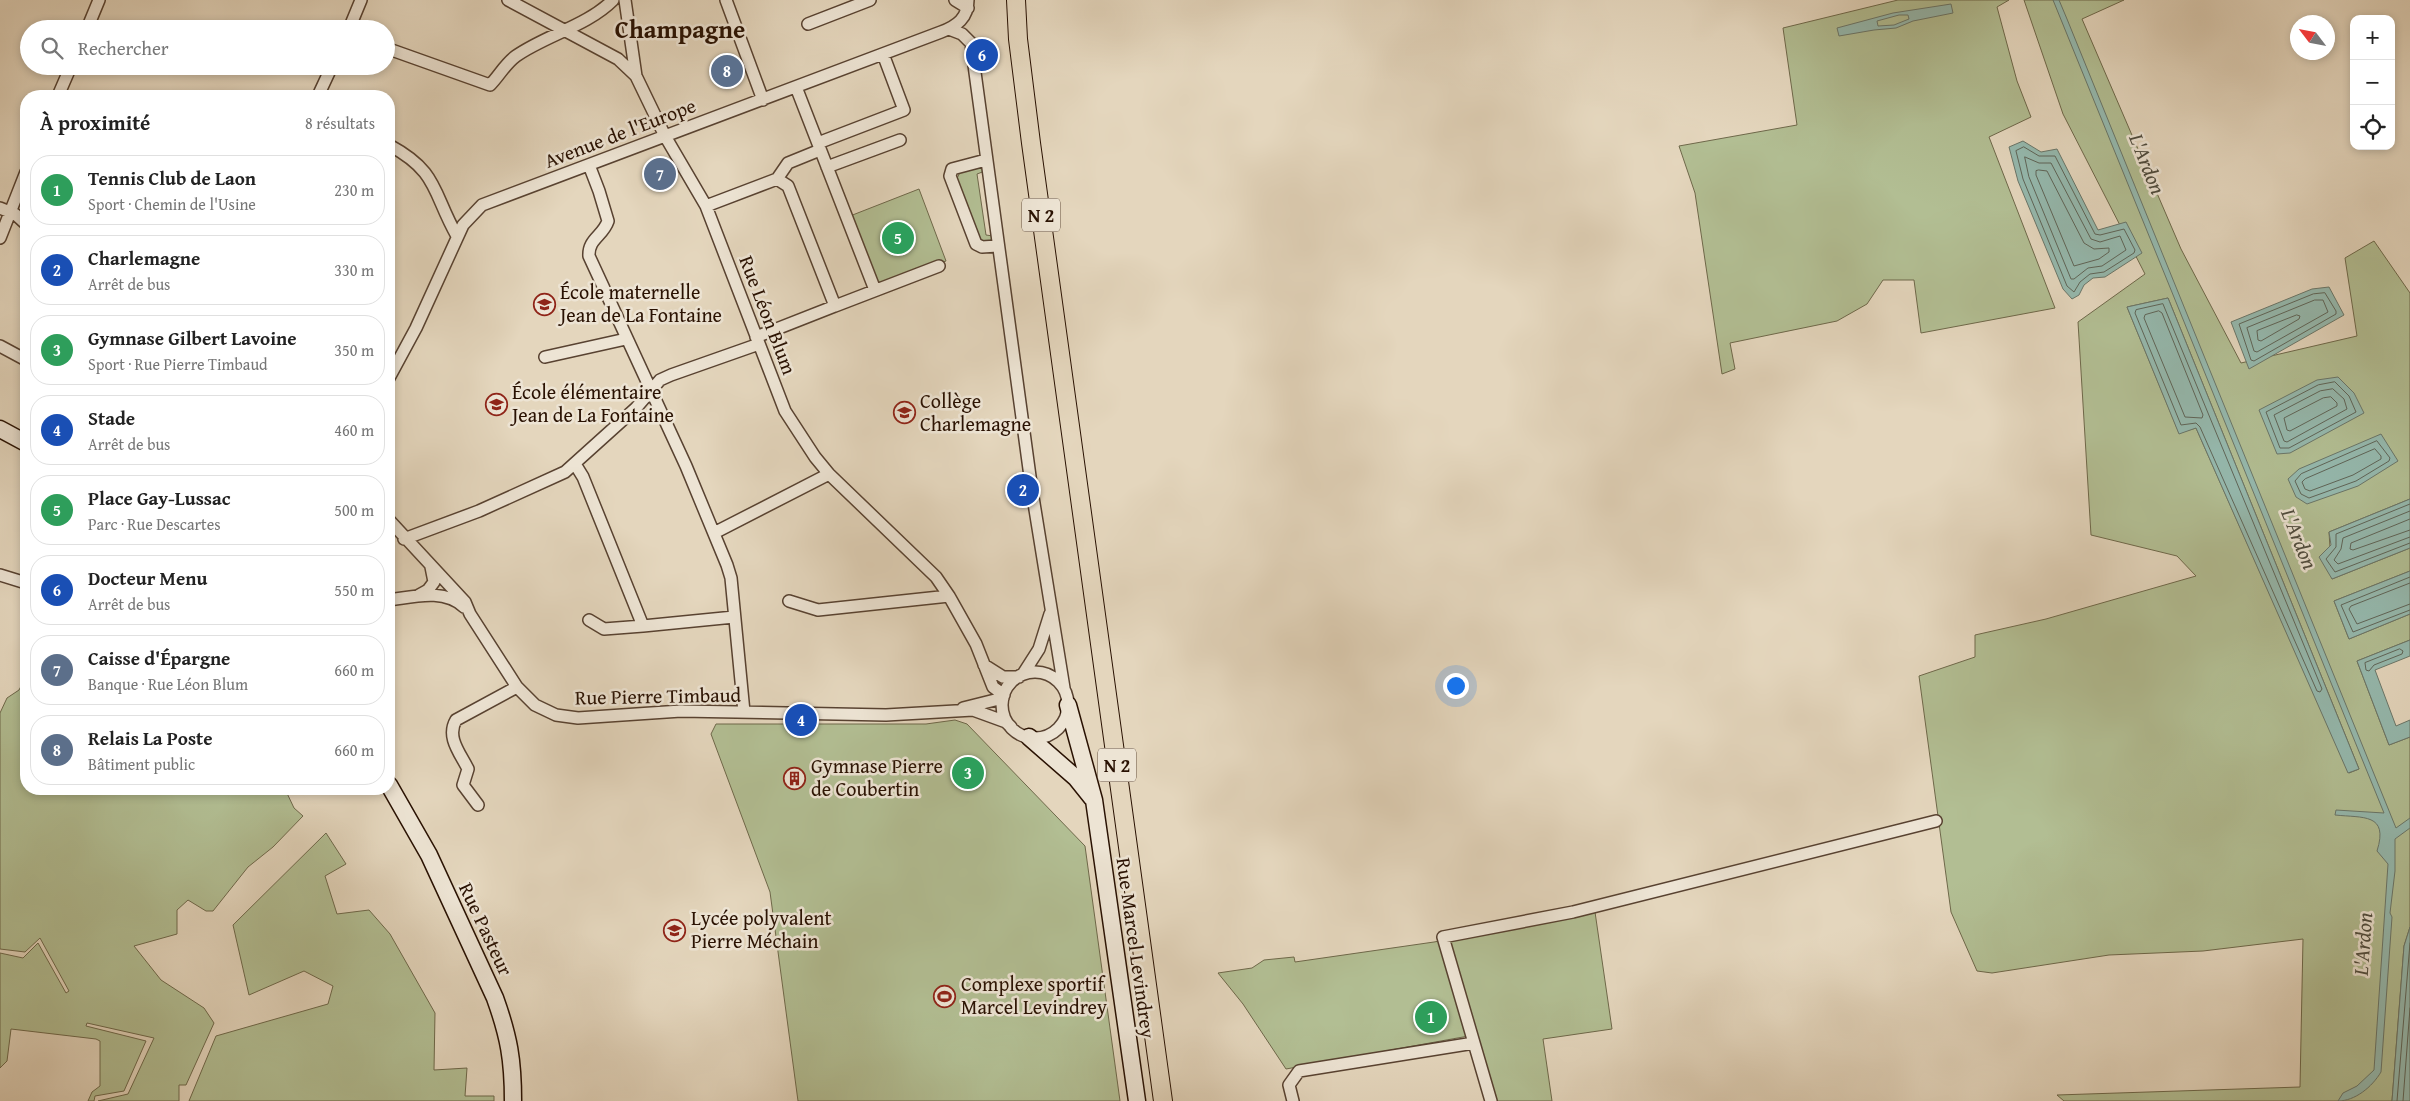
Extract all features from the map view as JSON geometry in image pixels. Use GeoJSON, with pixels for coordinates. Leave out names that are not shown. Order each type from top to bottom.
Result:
{"type":"FeatureCollection","features":[{"type":"Feature","properties":{"kind":"main road","name":"N 2"},"geometry":{"type":"LineString","coordinates":[[1016,0],[1018,39],[1034,163],[1163,1101]]}},
{"type":"Feature","properties":{"kind":"street"},"geometry":{"type":"LineString","coordinates":[[91,20],[99,0]]}},
{"type":"Feature","properties":{"kind":"street"},"geometry":{"type":"LineString","coordinates":[[353,20],[361,0]]}},
{"type":"Feature","properties":{"kind":"street","name":"Rue Léon Blum"},"geometry":{"type":"LineString","coordinates":[[508,0],[618,60],[636,76],[665,136],[706,206],[785,411],[814,457],[829,474],[936,577],[949,596],[984,664],[993,687],[1004,697]]}},
{"type":"Feature","properties":{"kind":"street"},"geometry":{"type":"LineString","coordinates":[[395,51],[490,85],[501,70],[516,56],[563,31],[613,0]]}},
{"type":"Feature","properties":{"kind":"street"},"geometry":{"type":"LineString","coordinates":[[625,0],[636,76]]}},
{"type":"Feature","properties":{"kind":"street"},"geometry":{"type":"LineString","coordinates":[[726,0],[763,100]]}},
{"type":"Feature","properties":{"kind":"street"},"geometry":{"type":"LineString","coordinates":[[808,24],[870,0]]}},
{"type":"Feature","properties":{"kind":"street"},"geometry":{"type":"LineString","coordinates":[[949,29],[963,20],[968,4],[955,0]]}},
{"type":"Feature","properties":{"kind":"street"},"geometry":{"type":"LineString","coordinates":[[949,29],[962,34],[971,43],[997,246],[1050,612],[1068,705],[1063,723],[1056,730],[1038,738],[1029,737]]}},
{"type":"Feature","properties":{"kind":"street","name":"Avenue de l'Europe"},"geometry":{"type":"LineString","coordinates":[[395,367],[416,328],[457,236],[468,217],[482,205],[949,29]]}},
{"type":"Feature","properties":{"kind":"street"},"geometry":{"type":"LineString","coordinates":[[706,206],[777,179],[788,163],[819,147],[904,110],[883,54]]}},
{"type":"Feature","properties":{"kind":"street"},"geometry":{"type":"LineString","coordinates":[[61,90],[67,75]]}},
{"type":"Feature","properties":{"kind":"street"},"geometry":{"type":"LineString","coordinates":[[321,90],[328,75]]}},
{"type":"Feature","properties":{"kind":"street"},"geometry":{"type":"LineString","coordinates":[[796,87],[875,290]]}},
{"type":"Feature","properties":{"kind":"street"},"geometry":{"type":"LineString","coordinates":[[827,167],[900,140]]}},
{"type":"Feature","properties":{"kind":"street"},"geometry":{"type":"LineString","coordinates":[[395,149],[411,158],[426,172],[436,189],[457,236]]}},
{"type":"Feature","properties":{"kind":"street"},"geometry":{"type":"LineString","coordinates":[[986,160],[952,170],[950,176],[976,244],[982,247],[997,246]]}},
{"type":"Feature","properties":{"kind":"street"},"geometry":{"type":"LineString","coordinates":[[589,165],[608,222],[603,231],[590,243],[589,256],[714,533],[731,578],[744,712]]}},
{"type":"Feature","properties":{"kind":"street"},"geometry":{"type":"LineString","coordinates":[[777,179],[788,186],[835,306]]}},
{"type":"Feature","properties":{"kind":"street"},"geometry":{"type":"LineString","coordinates":[[0,238],[5,210],[20,183]]}},
{"type":"Feature","properties":{"kind":"street"},"geometry":{"type":"LineString","coordinates":[[5,210],[20,220]]}},
{"type":"Feature","properties":{"kind":"street"},"geometry":{"type":"LineString","coordinates":[[404,539],[479,511],[555,478],[575,464],[636,408],[660,380],[671,374],[758,340],[835,306],[939,266]]}},
{"type":"Feature","properties":{"kind":"street"},"geometry":{"type":"LineString","coordinates":[[545,357],[626,339]]}},
{"type":"Feature","properties":{"kind":"street"},"geometry":{"type":"LineString","coordinates":[[0,346],[20,357]]}},
{"type":"Feature","properties":{"kind":"street"},"geometry":{"type":"LineString","coordinates":[[0,429],[20,441]]}},
{"type":"Feature","properties":{"kind":"street"},"geometry":{"type":"LineString","coordinates":[[575,464],[583,477],[643,626]]}},
{"type":"Feature","properties":{"kind":"street"},"geometry":{"type":"LineString","coordinates":[[714,533],[829,474]]}},
{"type":"Feature","properties":{"kind":"street","name":"Rue Pierre Timbaud"},"geometry":{"type":"LineString","coordinates":[[395,530],[455,589],[465,602],[470,614]]}},
{"type":"Feature","properties":{"kind":"street"},"geometry":{"type":"LineString","coordinates":[[412,597],[424,593],[431,587],[434,578],[430,566]]}},
{"type":"Feature","properties":{"kind":"street"},"geometry":{"type":"LineString","coordinates":[[0,575],[20,581]]}},
{"type":"Feature","properties":{"kind":"street","name":"Rue Pierre Timbaud"},"geometry":{"type":"LineString","coordinates":[[395,599],[438,596],[449,598],[462,605],[470,614],[517,687],[536,705],[556,715],[566,717],[682,711],[886,716],[974,710],[1006,722],[1011,727]]}},
{"type":"Feature","properties":{"kind":"street"},"geometry":{"type":"LineString","coordinates":[[789,601],[818,610],[949,596]]}},
{"type":"Feature","properties":{"kind":"street"},"geometry":{"type":"LineString","coordinates":[[1050,612],[1039,649],[1021,675],[1010,685],[1004,697],[1004,713],[1011,727],[1029,737],[1076,778],[1094,800]]}},
{"type":"Feature","properties":{"kind":"street"},"geometry":{"type":"LineString","coordinates":[[589,620],[604,629],[734,617]]}},
{"type":"Feature","properties":{"kind":"street"},"geometry":{"type":"LineString","coordinates":[[984,664],[1003,677],[1042,672],[1064,688]]}},
{"type":"Feature","properties":{"kind":"street","name":"Rue Léon Blum"},"geometry":{"type":"LineString","coordinates":[[976,703],[984,696],[988,684],[984,664]]}},
{"type":"Feature","properties":{"kind":"street"},"geometry":{"type":"LineString","coordinates":[[478,804],[463,784],[468,769],[451,735],[451,728],[456,720],[517,687]]}},
{"type":"Feature","properties":{"kind":"street","name":"Rue Pierre Timbaud"},"geometry":{"type":"LineString","coordinates":[[956,710],[976,703],[1004,697]]}},
{"type":"Feature","properties":{"kind":"street","name":"Rue Marcel Levindrey"},"geometry":{"type":"LineString","coordinates":[[1068,705],[1094,800],[1136,1101]]}},
{"type":"Feature","properties":{"kind":"street","name":"Rue Pasteur"},"geometry":{"type":"LineString","coordinates":[[395,795],[429,855],[495,998],[503,1021],[514,1067],[513,1101]]}},
{"type":"Feature","properties":{"kind":"street"},"geometry":{"type":"LineString","coordinates":[[1491,1101],[1443,937],[1573,912],[1936,821]]}},
{"type":"Feature","properties":{"kind":"street"},"geometry":{"type":"LineString","coordinates":[[1293,1101],[1289,1085],[1300,1071],[1474,1043]]}},
{"type":"Feature","properties":{"kind":"green space"},"geometry":{"type":"Polygon","coordinates":[[[1898,0],[2009,0],[1997,7],[2017,81],[2031,117],[1989,137],[2055,308],[1921,333],[1914,280],[1883,280],[1867,304],[1837,321],[1730,343],[1735,369],[1722,374],[1695,193],[1679,146],[1797,125],[1783,28],[1898,0]]]}},
{"type":"Feature","properties":{"kind":"green space"},"geometry":{"type":"Polygon","coordinates":[[[2024,0],[2124,0],[2082,19],[2181,249],[2241,363],[2357,336],[2345,258],[2374,241],[2410,293],[2410,499],[2329,532],[2332,579],[2410,548],[2410,571],[2334,601],[2349,639],[2410,614],[2410,640],[2357,661],[2389,745],[2410,737],[2410,927],[2404,946],[2392,1101],[2064,1101],[2057,1095],[2300,1087],[2303,939],[2203,951],[2109,955],[1992,973],[1977,971],[1951,912],[1919,676],[1975,657],[1975,635],[2046,619],[2196,576],[2177,556],[2091,535],[2078,322],[2145,274],[2063,114],[2024,0]],[[2168,298],[2127,307],[2179,433],[2196,428],[2349,773],[2359,769],[2168,298]]]}},
{"type":"Feature","properties":{"kind":"green space"},"geometry":{"type":"Polygon","coordinates":[[[978,166],[985,171],[977,174],[986,235],[993,236],[985,244],[977,240],[955,183],[960,172],[978,166]]]}},
{"type":"Feature","properties":{"kind":"green space"},"geometry":{"type":"Polygon","coordinates":[[[919,189],[946,261],[878,288],[850,216],[919,189]]]}},
{"type":"Feature","properties":{"kind":"green space"},"geometry":{"type":"Polygon","coordinates":[[[20,688],[20,795],[288,795],[294,808],[303,816],[273,847],[248,867],[213,911],[206,911],[188,900],[177,910],[177,934],[134,946],[161,980],[204,1008],[214,1023],[186,1085],[179,1085],[179,1101],[98,1101],[128,1094],[154,1038],[87,1023],[86,1026],[146,1041],[124,1091],[95,1096],[94,1101],[88,1101],[92,1092],[100,1086],[100,1041],[96,1039],[11,1029],[7,1061],[0,1068],[0,953],[23,958],[38,943],[66,993],[69,991],[40,938],[25,952],[0,949],[0,713],[7,698],[20,688]]]}},
{"type":"Feature","properties":{"kind":"green space","name":"Complexe sportif Marcel Levindrey"},"geometry":{"type":"Polygon","coordinates":[[[955,720],[967,724],[1085,846],[1120,1101],[798,1101],[770,892],[711,734],[716,724],[926,724],[955,720]]]}},
{"type":"Feature","properties":{"kind":"green space"},"geometry":{"type":"Polygon","coordinates":[[[326,833],[346,864],[325,876],[337,914],[369,910],[390,934],[435,1013],[434,1070],[467,1068],[465,1096],[494,1096],[494,1101],[189,1101],[216,1036],[328,1004],[333,986],[304,971],[249,995],[233,925],[326,833]]]}},
{"type":"Feature","properties":{"kind":"green space"},"geometry":{"type":"Polygon","coordinates":[[[1595,912],[1612,1029],[1543,1039],[1552,1101],[1493,1101],[1474,1035],[1286,1069],[1243,1004],[1218,973],[1252,968],[1264,960],[1294,957],[1295,962],[1434,942],[1595,912]]]}},
{"type":"Feature","properties":{"kind":"water"},"geometry":{"type":"Polygon","coordinates":[[[2053,0],[2059,0],[2067,19],[2396,828],[2410,818],[2410,828],[2395,839],[2395,871],[2390,913],[2392,917],[2381,1072],[2373,1083],[2351,1099],[2338,1101],[2343,1093],[2357,1086],[2374,1070],[2388,864],[2377,851],[2380,839],[2376,824],[2364,818],[2335,815],[2336,810],[2384,813],[2053,0]]]}},
{"type":"Feature","properties":{"kind":"water"},"geometry":{"type":"Polygon","coordinates":[[[1951,4],[1953,13],[1913,21],[1896,28],[1839,36],[1837,28],[1893,13],[1951,4]],[[1899,15],[1877,21],[1878,26],[1894,25],[1909,19],[1908,15],[1899,15]]]}},
{"type":"Feature","properties":{"kind":"water"},"geometry":{"type":"Polygon","coordinates":[[[2023,141],[2041,152],[2057,149],[2098,230],[2126,222],[2142,253],[2105,277],[2093,278],[2084,285],[2079,295],[2072,299],[2063,289],[2018,181],[2009,147],[2023,141]]]}},
{"type":"Feature","properties":{"kind":"water"},"geometry":{"type":"Polygon","coordinates":[[[2329,287],[2344,315],[2249,369],[2231,322],[2312,289],[2329,287]]]}},
{"type":"Feature","properties":{"kind":"water"},"geometry":{"type":"Polygon","coordinates":[[[2168,298],[2359,769],[2348,773],[2196,428],[2179,434],[2127,307],[2168,298]]]}},
{"type":"Feature","properties":{"kind":"water"},"geometry":{"type":"Polygon","coordinates":[[[2338,377],[2354,393],[2364,413],[2290,453],[2277,454],[2259,410],[2317,380],[2338,377]]]}},
{"type":"Feature","properties":{"kind":"water"},"geometry":{"type":"Polygon","coordinates":[[[2381,434],[2398,461],[2358,486],[2307,504],[2296,497],[2288,479],[2299,469],[2381,434]]]}},
{"type":"Feature","properties":{"kind":"water"},"geometry":{"type":"Polygon","coordinates":[[[2410,499],[2410,548],[2332,579],[2319,557],[2331,545],[2329,532],[2410,499]]]}},
{"type":"Feature","properties":{"kind":"water"},"geometry":{"type":"Polygon","coordinates":[[[2410,571],[2410,614],[2349,639],[2334,601],[2410,571]]]}},
{"type":"Feature","properties":{"kind":"water"},"geometry":{"type":"Polygon","coordinates":[[[2410,640],[2410,656],[2375,670],[2396,726],[2410,720],[2410,737],[2389,745],[2357,661],[2410,640]]]}},
{"type":"Feature","properties":{"kind":"water"},"geometry":{"type":"Polygon","coordinates":[[[2410,927],[2410,1101],[2392,1101],[2404,946],[2410,927]]]}},
{"type":"Feature","properties":{"kind":"place","name":"Docteur Menu"},"geometry":{"type":"Point","coordinates":[982,55]}},
{"type":"Feature","properties":{"kind":"place","name":"Relais La Poste"},"geometry":{"type":"Point","coordinates":[727,71]}},
{"type":"Feature","properties":{"kind":"place","name":"Caisse d'Épargne"},"geometry":{"type":"Point","coordinates":[660,174]}},
{"type":"Feature","properties":{"kind":"place","name":"Place Gay-Lussac"},"geometry":{"type":"Point","coordinates":[898,238]}},
{"type":"Feature","properties":{"kind":"place","name":"École maternelle Jean de La Fontaine"},"geometry":{"type":"Point","coordinates":[544,304]}},
{"type":"Feature","properties":{"kind":"place","name":"École élémentaire Jean de La Fontaine"},"geometry":{"type":"Point","coordinates":[496,404]}},
{"type":"Feature","properties":{"kind":"place","name":"Collège Charlemagne"},"geometry":{"type":"Point","coordinates":[904,412]}},
{"type":"Feature","properties":{"kind":"place","name":"Charlemagne"},"geometry":{"type":"Point","coordinates":[1023,490]}},
{"type":"Feature","properties":{"kind":"place","name":"Stade"},"geometry":{"type":"Point","coordinates":[801,720]}},
{"type":"Feature","properties":{"kind":"place","name":"Gymnase Gilbert Lavoine"},"geometry":{"type":"Point","coordinates":[968,773]}},
{"type":"Feature","properties":{"kind":"place","name":"Gymnase Pierre de Coubertin"},"geometry":{"type":"Point","coordinates":[795,778]}},
{"type":"Feature","properties":{"kind":"place","name":"Lycée polyvalent Pierre Méchain"},"geometry":{"type":"Point","coordinates":[675,930]}},
{"type":"Feature","properties":{"kind":"place","name":"Complexe sportif Marcel Levindrey"},"geometry":{"type":"Point","coordinates":[945,996]}},
{"type":"Feature","properties":{"kind":"place","name":"Tennis Club de Laon"},"geometry":{"type":"Point","coordinates":[1431,1017]}},
{"type":"Feature","properties":{"kind":"district","name":"Champagne"},"geometry":{"type":"Point","coordinates":[680,29]}},
{"type":"Feature","properties":{"kind":"water label","name":"L'Ardon"},"geometry":{"type":"Point","coordinates":[2147,164]}},
{"type":"Feature","properties":{"kind":"water label","name":"L'Ardon"},"geometry":{"type":"Point","coordinates":[2299,539]}},
{"type":"Feature","properties":{"kind":"water label","name":"L'Ardon"},"geometry":{"type":"Point","coordinates":[2363,944]}}]}
